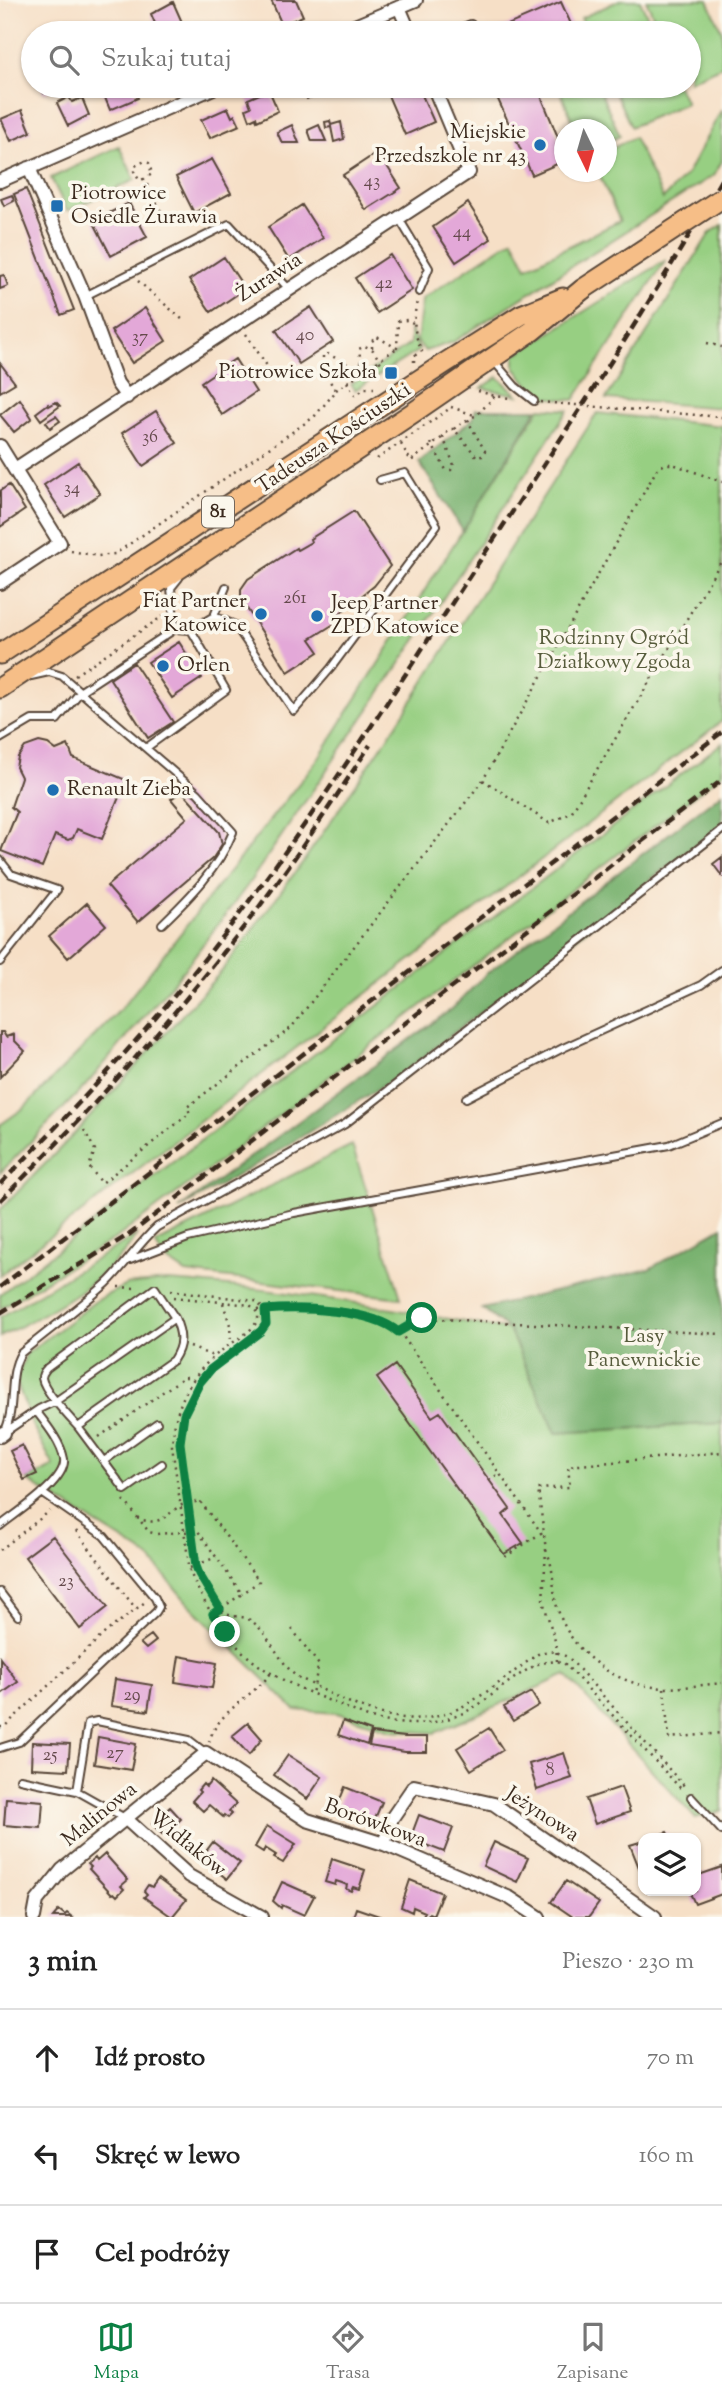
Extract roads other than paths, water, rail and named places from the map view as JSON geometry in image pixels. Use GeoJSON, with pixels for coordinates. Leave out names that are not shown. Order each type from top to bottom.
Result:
{"type":"FeatureCollection","features":[{"type":"Feature","properties":{"kind":"main road","name":"Tadeusza Kościuszki"},"geometry":{"type":"LineString","coordinates":[[0,688],[224,541],[492,359],[583,289],[722,198]]}},
{"type":"Feature","properties":{"kind":"main road","name":"Tadeusza Kościuszki"},"geometry":{"type":"LineString","coordinates":[[0,654],[521,315],[583,289]]}},
{"type":"Feature","properties":{"kind":"street"},"geometry":{"type":"LineString","coordinates":[[366,21],[416,0]]}},
{"type":"Feature","properties":{"kind":"street"},"geometry":{"type":"LineString","coordinates":[[399,7],[405,21]]}},
{"type":"Feature","properties":{"kind":"street"},"geometry":{"type":"LineString","coordinates":[[0,181],[190,98]]}},
{"type":"Feature","properties":{"kind":"street","name":"Żurawia"},"geometry":{"type":"LineString","coordinates":[[15,469],[469,172],[438,98]]}},
{"type":"Feature","properties":{"kind":"street"},"geometry":{"type":"LineString","coordinates":[[29,168],[85,296],[117,383],[127,397]]}},
{"type":"Feature","properties":{"kind":"street"},"geometry":{"type":"LineString","coordinates":[[0,446],[60,543],[0,583]]}},
{"type":"Feature","properties":{"kind":"street","name":"Malinowa"},"geometry":{"type":"LineString","coordinates":[[34,1917],[37,1900],[62,1870],[206,1752]]}},
{"type":"Feature","properties":{"kind":"street","name":"Borówkowa"},"geometry":{"type":"LineString","coordinates":[[206,1752],[307,1820],[384,1844],[510,1898],[540,1917]]}},
{"type":"Feature","properties":{"kind":"street","name":"Jeżynowa"},"geometry":{"type":"LineString","coordinates":[[384,1844],[392,1818],[414,1786],[494,1804],[655,1917]]}},
{"type":"Feature","properties":{"kind":"street","name":"Widłaków"},"geometry":{"type":"LineString","coordinates":[[127,1819],[189,1875],[262,1917]]}},
{"type":"Feature","properties":{"kind":"lane"},"geometry":{"type":"LineString","coordinates":[[398,217],[429,268],[419,292]]}},
{"type":"Feature","properties":{"kind":"lane"},"geometry":{"type":"LineString","coordinates":[[85,296],[229,224],[288,288]]}},
{"type":"Feature","properties":{"kind":"lane"},"geometry":{"type":"LineString","coordinates":[[492,359],[515,386],[537,401]]}},
{"type":"Feature","properties":{"kind":"lane"},"geometry":{"type":"LineString","coordinates":[[214,616],[234,625],[294,712],[331,668],[437,525],[405,473],[380,480]]}},
{"type":"Feature","properties":{"kind":"lane"},"geometry":{"type":"LineString","coordinates":[[175,629],[171,588],[178,578],[197,566],[224,541]]}},
{"type":"Feature","properties":{"kind":"lane"},"geometry":{"type":"LineString","coordinates":[[0,739],[32,720],[57,720],[81,691],[175,629],[191,630],[214,616],[226,587]]}},
{"type":"Feature","properties":{"kind":"lane"},"geometry":{"type":"LineString","coordinates":[[146,748],[226,690],[191,630]]}},
{"type":"Feature","properties":{"kind":"lane"},"geometry":{"type":"LineString","coordinates":[[0,696],[31,676],[49,672],[61,676],[198,793],[233,832],[210,873],[162,924]]}},
{"type":"Feature","properties":{"kind":"lane"},"geometry":{"type":"LineString","coordinates":[[2,1434],[10,1421],[15,1367],[21,1353],[105,1284],[130,1260],[140,1242],[157,1227],[345,1124],[722,830]]}},
{"type":"Feature","properties":{"kind":"lane"},"geometry":{"type":"LineString","coordinates":[[0,860],[11,874],[57,890],[0,962]]}},
{"type":"Feature","properties":{"kind":"lane"},"geometry":{"type":"LineString","coordinates":[[466,1098],[563,1048],[701,985],[722,970]]}},
{"type":"Feature","properties":{"kind":"lane"},"geometry":{"type":"LineString","coordinates":[[130,1260],[188,1238],[294,1213],[669,1145],[722,1123]]}},
{"type":"Feature","properties":{"kind":"lane"},"geometry":{"type":"LineString","coordinates":[[79,1427],[163,1369],[179,1351],[180,1329],[157,1292],[47,1368],[42,1374],[42,1381],[125,1490],[162,1464]]}},
{"type":"Feature","properties":{"kind":"lane"},"geometry":{"type":"LineString","coordinates":[[2,1434],[56,1401],[175,1318]]}},
{"type":"Feature","properties":{"kind":"lane"},"geometry":{"type":"LineString","coordinates":[[0,1526],[59,1476],[64,1462],[57,1443],[36,1411]]}},
{"type":"Feature","properties":{"kind":"lane"},"geometry":{"type":"LineString","coordinates":[[104,1461],[157,1423]]}},
{"type":"Feature","properties":{"kind":"lane"},"geometry":{"type":"LineString","coordinates":[[0,1748],[19,1742],[159,1607],[155,1598],[104,1536],[42,1493]]}},
{"type":"Feature","properties":{"kind":"lane"},"geometry":{"type":"LineString","coordinates":[[0,1592],[18,1616]]}},
{"type":"Feature","properties":{"kind":"lane"},"geometry":{"type":"LineString","coordinates":[[76,1791],[88,1723],[97,1721],[189,1740],[206,1752]]}},
{"type":"Feature","properties":{"kind":"lane"},"geometry":{"type":"LineString","coordinates":[[20,1779],[76,1791],[127,1819]]}},
{"type":"Feature","properties":{"kind":"lane"},"geometry":{"type":"LineString","coordinates":[[691,1797],[722,1831]]}},
{"type":"Feature","properties":{"kind":"railway"},"geometry":{"type":"LineString","coordinates":[[0,1184],[148,1027],[269,875],[374,723],[570,424],[633,327],[722,178]]}},
{"type":"Feature","properties":{"kind":"railway"},"geometry":{"type":"LineString","coordinates":[[0,1287],[722,732]]}},
{"type":"Feature","properties":{"kind":"railway"},"geometry":{"type":"LineString","coordinates":[[0,1201],[102,1095],[229,946],[316,827],[370,745]]}},
{"type":"Feature","properties":{"kind":"railway"},"geometry":{"type":"LineString","coordinates":[[0,1313],[130,1234],[722,780]]}},
{"type":"Feature","properties":{"kind":"place","name":"Miejskie Przedszkole nr 43"},"geometry":{"type":"Point","coordinates":[540,145]}},
{"type":"Feature","properties":{"kind":"place","name":"Piotrowice Osiedle Żurawia"},"geometry":{"type":"Point","coordinates":[57,206]}},
{"type":"Feature","properties":{"kind":"place","name":"Piotrowice Szkoła"},"geometry":{"type":"Point","coordinates":[391,373]}},
{"type":"Feature","properties":{"kind":"place","name":"Fiat Partner Katowice"},"geometry":{"type":"Point","coordinates":[261,614]}},
{"type":"Feature","properties":{"kind":"place","name":"Jeep Partner ZPD Katowice"},"geometry":{"type":"Point","coordinates":[317,616]}},
{"type":"Feature","properties":{"kind":"place","name":"Orlen"},"geometry":{"type":"Point","coordinates":[163,666]}},
{"type":"Feature","properties":{"kind":"place","name":"Renault Zieba"},"geometry":{"type":"Point","coordinates":[53,790]}},
{"type":"Feature","properties":{"kind":"park label","name":"Rodzinny Ogród Działkowy Zgoda"},"geometry":{"type":"Point","coordinates":[614,651]}},
{"type":"Feature","properties":{"kind":"park label","name":"Lasy Panewnickie"},"geometry":{"type":"Point","coordinates":[644,1349]}}]}
